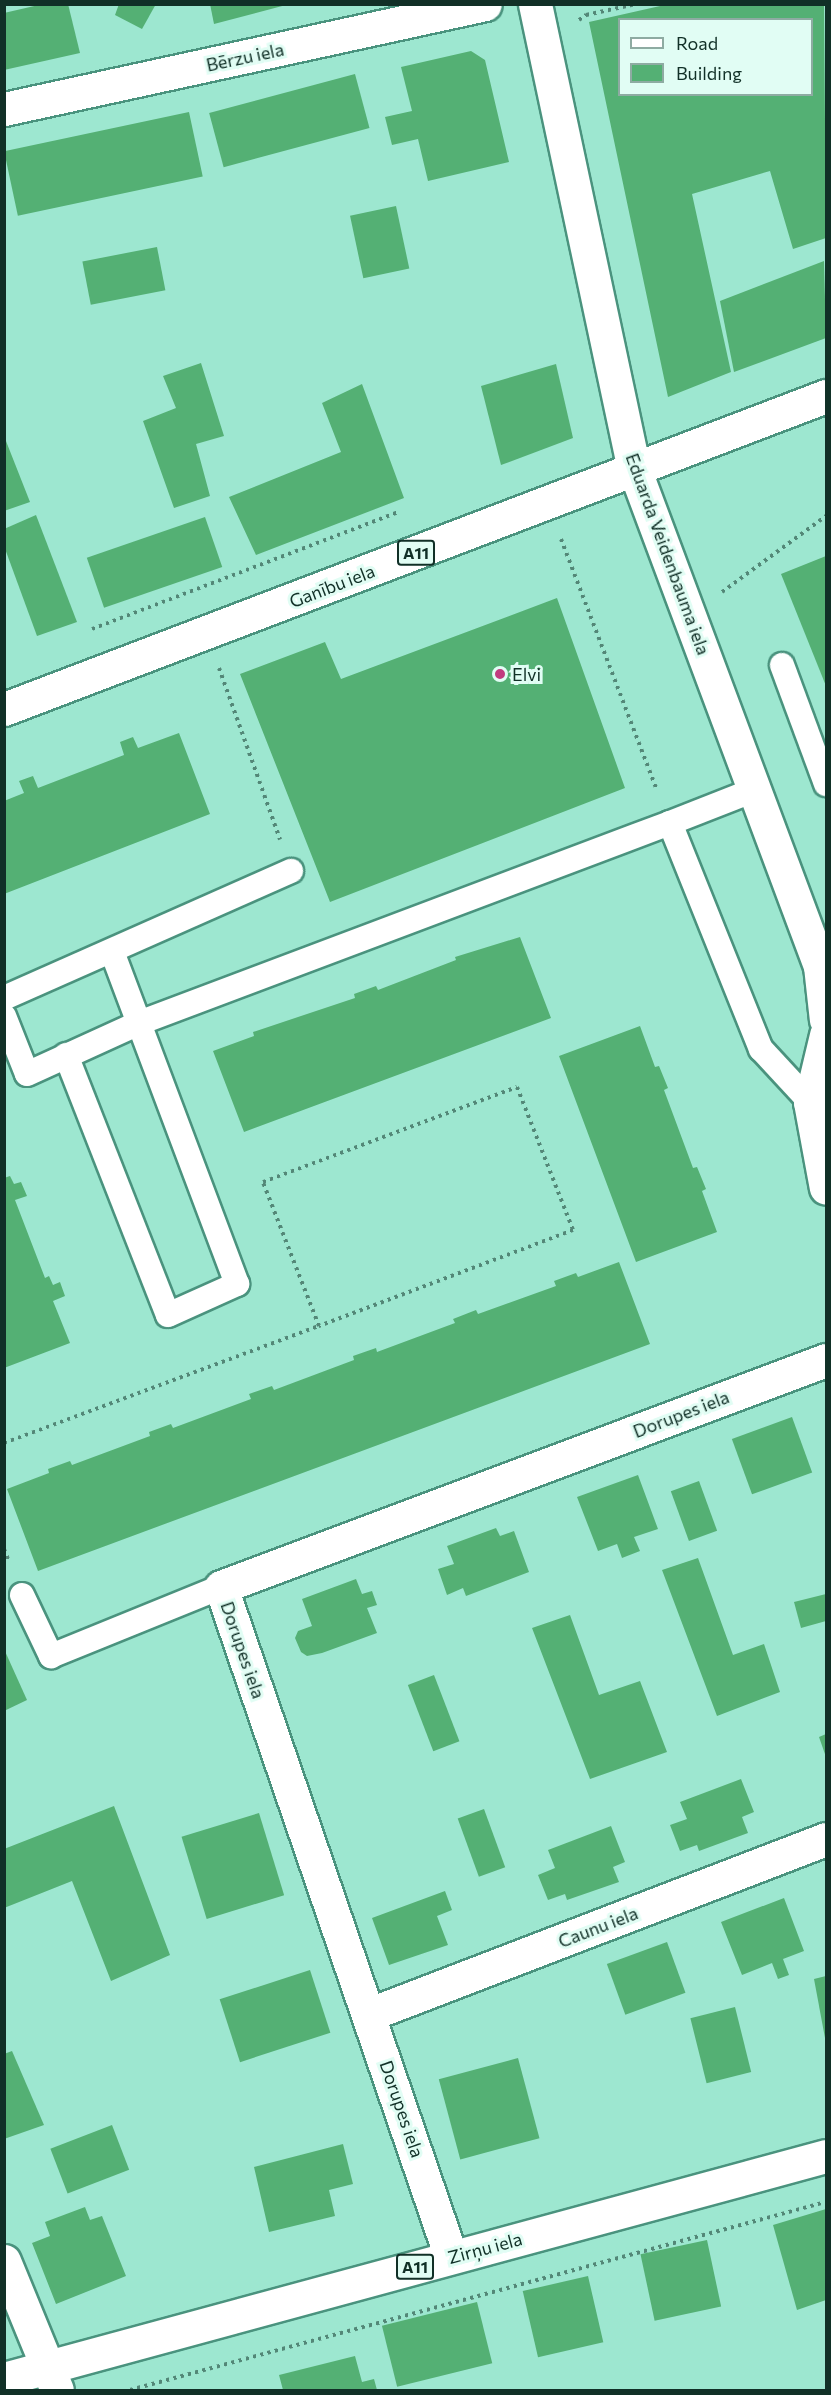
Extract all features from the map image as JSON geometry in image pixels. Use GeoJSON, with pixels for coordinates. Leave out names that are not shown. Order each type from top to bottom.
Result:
{"type":"FeatureCollection","features":[{"type":"Feature","properties":{"kind":"main road","name":"Bērzu iela"},"geometry":{"type":"LineString","coordinates":[[4,109],[485,4]]}},
{"type":"Feature","properties":{"kind":"main road","name":"Eduarda Veidenbauma iela"},"geometry":{"type":"LineString","coordinates":[[535,4],[634,468],[820,966],[826,1020]]}},
{"type":"Feature","properties":{"kind":"main road","name":"Ganību iela"},"geometry":{"type":"LineString","coordinates":[[4,709],[826,396]]}},
{"type":"Feature","properties":{"kind":"main road"},"geometry":{"type":"LineString","coordinates":[[826,1035],[810,1102],[826,1188]]}},
{"type":"Feature","properties":{"kind":"main road","name":"Dorupes iela"},"geometry":{"type":"LineString","coordinates":[[452,2257],[221,1587],[826,1360]]}},
{"type":"Feature","properties":{"kind":"main road","name":"Caunu iela"},"geometry":{"type":"LineString","coordinates":[[370,2014],[826,1839]]}},
{"type":"Feature","properties":{"kind":"main road","name":"Zirņu iela"},"geometry":{"type":"LineString","coordinates":[[4,2379],[52,2379],[452,2257],[826,2156]]}},
{"type":"Feature","properties":{"kind":"main road"},"geometry":{"type":"LineString","coordinates":[[4,2261],[52,2379]]}},
{"type":"Feature","properties":{"kind":"lane"},"geometry":{"type":"LineString","coordinates":[[782,665],[826,784]]}},
{"type":"Feature","properties":{"kind":"lane"},"geometry":{"type":"LineString","coordinates":[[4,1016],[27,1074],[139,1023],[754,790]]}},
{"type":"Feature","properties":{"kind":"lane"},"geometry":{"type":"LineString","coordinates":[[670,823],[760,1049],[810,1102]]}},
{"type":"Feature","properties":{"kind":"lane"},"geometry":{"type":"LineString","coordinates":[[4,998],[291,871]]}},
{"type":"Feature","properties":{"kind":"lane"},"geometry":{"type":"LineString","coordinates":[[66,1055],[168,1315],[237,1284],[112,952]]}},
{"type":"Feature","properties":{"kind":"lane"},"geometry":{"type":"LineString","coordinates":[[22,1595],[51,1656],[221,1587]]}},
{"type":"Feature","properties":{"kind":"path"},"geometry":{"type":"LineString","coordinates":[[586,15],[636,4]]}},
{"type":"Feature","properties":{"kind":"path"},"geometry":{"type":"LineString","coordinates":[[80,634],[401,512]]}},
{"type":"Feature","properties":{"kind":"path"},"geometry":{"type":"LineString","coordinates":[[711,600],[826,516]]}},
{"type":"Feature","properties":{"kind":"path"},"geometry":{"type":"LineString","coordinates":[[560,536],[670,823]]}},
{"type":"Feature","properties":{"kind":"path"},"geometry":{"type":"LineString","coordinates":[[207,633],[291,871]]}},
{"type":"Feature","properties":{"kind":"path"},"geometry":{"type":"LineString","coordinates":[[4,1443],[320,1326],[573,1230],[517,1087],[263,1182],[320,1326]]}},
{"type":"Feature","properties":{"kind":"path"},"geometry":{"type":"LineString","coordinates":[[130,2391],[826,2202]]}},
{"type":"Feature","properties":{"kind":"building"},"geometry":{"type":"Polygon","coordinates":[[[43,4],[68,4],[80,53],[4,70],[4,13],[43,4]]]}},
{"type":"Feature","properties":{"kind":"building"},"geometry":{"type":"Polygon","coordinates":[[[119,4],[156,4],[142,29],[115,15],[119,4]]]}},
{"type":"Feature","properties":{"kind":"building"},"geometry":{"type":"Polygon","coordinates":[[[210,4],[286,4],[286,5],[214,24],[210,4]]]}},
{"type":"Feature","properties":{"kind":"building"},"geometry":{"type":"Polygon","coordinates":[[[669,4],[824,4],[826,238],[793,249],[770,171],[692,194],[731,372],[668,397],[589,22],[669,4]]]}},
{"type":"Feature","properties":{"kind":"building"},"geometry":{"type":"Polygon","coordinates":[[[471,51],[485,60],[509,162],[428,181],[418,139],[392,145],[385,117],[412,111],[401,67],[471,51]]]}},
{"type":"Feature","properties":{"kind":"building"},"geometry":{"type":"Polygon","coordinates":[[[355,74],[369,128],[224,167],[209,113],[355,74]]]}},
{"type":"Feature","properties":{"kind":"building"},"geometry":{"type":"Polygon","coordinates":[[[189,112],[203,177],[18,216],[4,151],[189,112]]]}},
{"type":"Feature","properties":{"kind":"building"},"geometry":{"type":"Polygon","coordinates":[[[396,206],[409,269],[363,278],[350,216],[396,206]]]}},
{"type":"Feature","properties":{"kind":"building"},"geometry":{"type":"Polygon","coordinates":[[[157,247],[165,290],[91,305],[82,262],[157,247]]]}},
{"type":"Feature","properties":{"kind":"building"},"geometry":{"type":"Polygon","coordinates":[[[824,261],[826,338],[734,372],[720,301],[824,261]]]}},
{"type":"Feature","properties":{"kind":"building"},"geometry":{"type":"Polygon","coordinates":[[[201,363],[224,436],[196,444],[210,496],[174,508],[143,421],[176,408],[163,376],[201,363]]]}},
{"type":"Feature","properties":{"kind":"building"},"geometry":{"type":"Polygon","coordinates":[[[556,364],[573,438],[501,465],[481,386],[556,364]]]}},
{"type":"Feature","properties":{"kind":"building"},"geometry":{"type":"Polygon","coordinates":[[[362,384],[404,498],[256,555],[229,497],[341,452],[322,403],[362,384]]]}},
{"type":"Feature","properties":{"kind":"building"},"geometry":{"type":"Polygon","coordinates":[[[4,436],[30,502],[4,511],[4,436]]]}},
{"type":"Feature","properties":{"kind":"building"},"geometry":{"type":"Polygon","coordinates":[[[36,515],[77,622],[37,636],[4,546],[4,529],[36,515]]]}},
{"type":"Feature","properties":{"kind":"building"},"geometry":{"type":"Polygon","coordinates":[[[205,517],[222,567],[104,608],[87,558],[205,517]]]}},
{"type":"Feature","properties":{"kind":"building"},"geometry":{"type":"Polygon","coordinates":[[[826,556],[826,686],[781,574],[826,556]]]}},
{"type":"Feature","properties":{"kind":"building"},"geometry":{"type":"Polygon","coordinates":[[[557,598],[625,788],[330,902],[240,674],[325,642],[341,679],[557,598]]]}},
{"type":"Feature","properties":{"kind":"building"},"geometry":{"type":"Polygon","coordinates":[[[179,733],[210,814],[4,894],[4,801],[24,793],[19,781],[33,776],[38,788],[124,755],[120,742],[133,737],[138,748],[179,733]]]}},
{"type":"Feature","properties":{"kind":"building"},"geometry":{"type":"Polygon","coordinates":[[[520,937],[551,1018],[244,1132],[213,1051],[254,1036],[253,1032],[355,998],[354,994],[376,986],[378,990],[456,960],[455,957],[520,937]]]}},
{"type":"Feature","properties":{"kind":"building"},"geometry":{"type":"Polygon","coordinates":[[[640,1026],[655,1067],[659,1066],[668,1088],[664,1090],[693,1168],[697,1167],[706,1189],[702,1191],[717,1232],[636,1262],[559,1056],[640,1026]]]}},
{"type":"Feature","properties":{"kind":"building"},"geometry":{"type":"Polygon","coordinates":[[[10,1176],[14,1184],[21,1182],[27,1196],[15,1200],[45,1278],[49,1276],[53,1285],[60,1282],[65,1296],[53,1301],[70,1343],[4,1368],[4,1178],[10,1176]]]}},
{"type":"Feature","properties":{"kind":"building"},"geometry":{"type":"Polygon","coordinates":[[[619,1262],[650,1344],[38,1571],[7,1489],[49,1473],[48,1469],[70,1461],[72,1465],[150,1436],[149,1432],[171,1424],[173,1428],[251,1399],[249,1394],[272,1386],[274,1390],[354,1360],[353,1356],[376,1348],[377,1352],[455,1323],[453,1319],[476,1310],[478,1314],[556,1286],[554,1281],[576,1273],[578,1277],[619,1262]]]}},
{"type":"Feature","properties":{"kind":"building"},"geometry":{"type":"Polygon","coordinates":[[[792,1417],[812,1472],[752,1494],[732,1439],[792,1417]]]}},
{"type":"Feature","properties":{"kind":"building"},"geometry":{"type":"Polygon","coordinates":[[[638,1475],[658,1529],[634,1537],[640,1551],[622,1558],[617,1544],[598,1551],[577,1497],[638,1475]]]}},
{"type":"Feature","properties":{"kind":"building"},"geometry":{"type":"Polygon","coordinates":[[[699,1481],[717,1531],[689,1541],[671,1491],[699,1481]]]}},
{"type":"Feature","properties":{"kind":"building"},"geometry":{"type":"Polygon","coordinates":[[[496,1528],[500,1536],[514,1531],[529,1572],[466,1596],[463,1588],[447,1595],[438,1569],[454,1564],[447,1546],[496,1528]]]}},
{"type":"Feature","properties":{"kind":"building"},"geometry":{"type":"Polygon","coordinates":[[[698,1558],[733,1655],[764,1644],[780,1692],[717,1716],[662,1570],[698,1558]]]}},
{"type":"Feature","properties":{"kind":"building"},"geometry":{"type":"Polygon","coordinates":[[[356,1579],[362,1594],[372,1591],[377,1605],[367,1608],[377,1633],[322,1653],[307,1656],[301,1652],[295,1638],[298,1631],[312,1626],[302,1599],[356,1579]]]}},
{"type":"Feature","properties":{"kind":"building"},"geometry":{"type":"Polygon","coordinates":[[[826,1594],[826,1621],[801,1628],[794,1602],[826,1594]]]}},
{"type":"Feature","properties":{"kind":"building"},"geometry":{"type":"Polygon","coordinates":[[[570,1615],[599,1695],[640,1681],[667,1752],[590,1779],[532,1628],[570,1615]]]}},
{"type":"Feature","properties":{"kind":"building"},"geometry":{"type":"Polygon","coordinates":[[[4,1649],[27,1700],[4,1711],[4,1649]]]}},
{"type":"Feature","properties":{"kind":"building"},"geometry":{"type":"Polygon","coordinates":[[[434,1675],[459,1741],[433,1751],[408,1685],[434,1675]]]}},
{"type":"Feature","properties":{"kind":"building"},"geometry":{"type":"Polygon","coordinates":[[[826,1734],[826,1757],[819,1737],[826,1734]]]}},
{"type":"Feature","properties":{"kind":"building"},"geometry":{"type":"Polygon","coordinates":[[[741,1779],[754,1812],[742,1817],[748,1833],[699,1851],[697,1845],[680,1851],[670,1825],[687,1819],[680,1802],[741,1779]]]}},
{"type":"Feature","properties":{"kind":"building"},"geometry":{"type":"Polygon","coordinates":[[[114,1806],[170,1955],[111,1981],[72,1881],[4,1908],[4,1849],[114,1806]]]}},
{"type":"Feature","properties":{"kind":"building"},"geometry":{"type":"Polygon","coordinates":[[[484,1809],[505,1867],[479,1877],[458,1819],[484,1809]]]}},
{"type":"Feature","properties":{"kind":"building"},"geometry":{"type":"Polygon","coordinates":[[[259,1813],[284,1895],[207,1919],[182,1837],[259,1813]]]}},
{"type":"Feature","properties":{"kind":"building"},"geometry":{"type":"Polygon","coordinates":[[[611,1826],[625,1862],[613,1867],[619,1882],[567,1900],[565,1894],[548,1900],[538,1875],[555,1868],[548,1850],[611,1826]]]}},
{"type":"Feature","properties":{"kind":"building"},"geometry":{"type":"Polygon","coordinates":[[[445,1891],[452,1910],[437,1916],[448,1945],[389,1965],[372,1918],[445,1891]]]}},
{"type":"Feature","properties":{"kind":"building"},"geometry":{"type":"Polygon","coordinates":[[[784,1898],[804,1951],[783,1959],[789,1975],[778,1979],[772,1963],[742,1975],[721,1922],[784,1898]]]}},
{"type":"Feature","properties":{"kind":"building"},"geometry":{"type":"Polygon","coordinates":[[[667,1942],[685,1993],[625,2015],[607,1964],[667,1942]]]}},
{"type":"Feature","properties":{"kind":"building"},"geometry":{"type":"Polygon","coordinates":[[[310,1970],[330,2033],[240,2062],[220,1999],[310,1970]]]}},
{"type":"Feature","properties":{"kind":"building"},"geometry":{"type":"Polygon","coordinates":[[[826,1976],[826,2038],[825,2038],[814,1979],[826,1976]]]}},
{"type":"Feature","properties":{"kind":"building"},"geometry":{"type":"Polygon","coordinates":[[[735,2007],[751,2072],[707,2083],[690,2018],[735,2007]]]}},
{"type":"Feature","properties":{"kind":"building"},"geometry":{"type":"Polygon","coordinates":[[[12,2051],[44,2125],[4,2139],[4,2054],[12,2051]]]}},
{"type":"Feature","properties":{"kind":"building"},"geometry":{"type":"Polygon","coordinates":[[[518,2058],[539,2138],[460,2159],[439,2079],[518,2058]]]}},
{"type":"Feature","properties":{"kind":"building"},"geometry":{"type":"Polygon","coordinates":[[[112,2125],[129,2170],[68,2193],[50,2149],[112,2125]]]}},
{"type":"Feature","properties":{"kind":"building"},"geometry":{"type":"Polygon","coordinates":[[[343,2144],[353,2184],[329,2190],[335,2216],[269,2232],[254,2167],[343,2144]]]}},
{"type":"Feature","properties":{"kind":"building"},"geometry":{"type":"Polygon","coordinates":[[[85,2207],[90,2220],[102,2216],[126,2276],[56,2304],[32,2243],[50,2236],[45,2222],[85,2207]]]}},
{"type":"Feature","properties":{"kind":"building"},"geometry":{"type":"Polygon","coordinates":[[[826,2209],[826,2300],[797,2310],[773,2225],[826,2209]]]}},
{"type":"Feature","properties":{"kind":"building"},"geometry":{"type":"Polygon","coordinates":[[[707,2240],[721,2307],[655,2321],[640,2254],[707,2240]]]}},
{"type":"Feature","properties":{"kind":"building"},"geometry":{"type":"Polygon","coordinates":[[[588,2276],[603,2342],[538,2357],[523,2291],[588,2276]]]}},
{"type":"Feature","properties":{"kind":"building"},"geometry":{"type":"Polygon","coordinates":[[[477,2302],[492,2363],[397,2387],[382,2326],[477,2302]]]}},
{"type":"Feature","properties":{"kind":"building"},"geometry":{"type":"Polygon","coordinates":[[[355,2356],[362,2382],[374,2379],[377,2390],[283,2390],[279,2375],[355,2356]]]}},
{"type":"Feature","properties":{"kind":"place","name":"Elvi"},"geometry":{"type":"Point","coordinates":[500,674]}}]}
